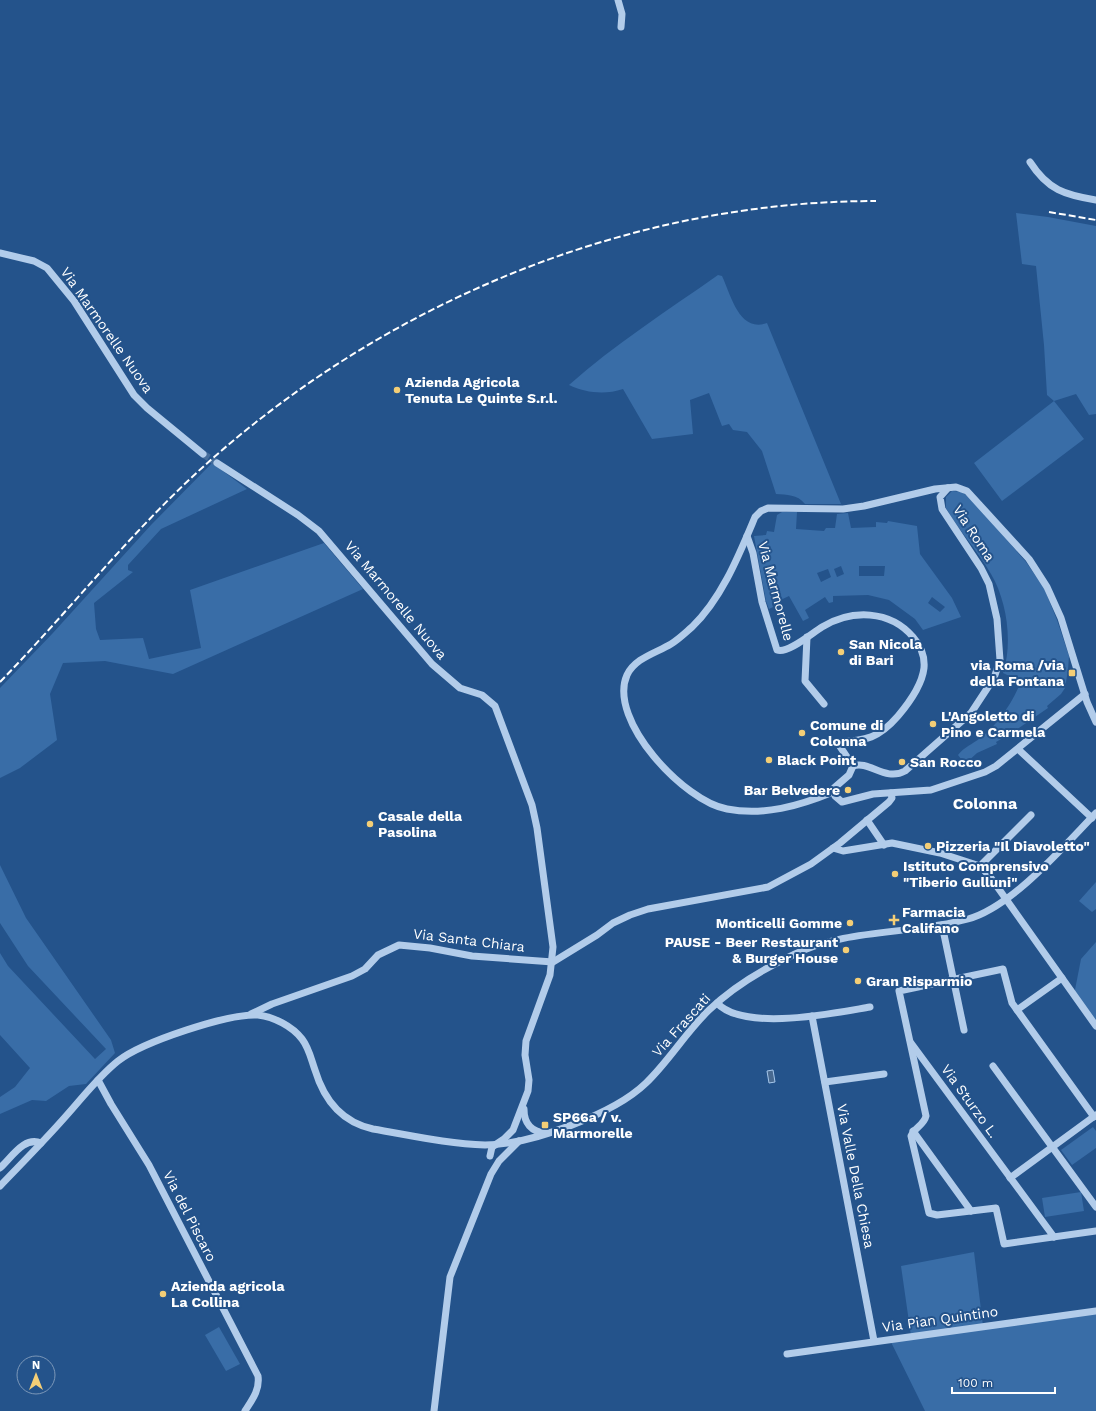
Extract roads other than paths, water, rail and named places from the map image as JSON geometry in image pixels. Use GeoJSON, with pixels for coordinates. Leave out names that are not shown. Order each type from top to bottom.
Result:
{"type":"FeatureCollection","features":[{"type":"Feature","properties":{"kind":"street"},"geometry":{"type":"LineString","coordinates":[[618,0],[622,14],[621,27]]}},
{"type":"Feature","properties":{"kind":"street"},"geometry":{"type":"LineString","coordinates":[[1030,162],[1043,180],[1055,190],[1078,198],[1096,200]]}},
{"type":"Feature","properties":{"kind":"street","name":"Via Marmorelle Nuova"},"geometry":{"type":"LineString","coordinates":[[0,253],[34,261],[47,268],[74,301],[134,395],[147,408],[203,454]]}},
{"type":"Feature","properties":{"kind":"street","name":"Via Marmorelle Nuova"},"geometry":{"type":"LineString","coordinates":[[216,463],[298,515],[319,531],[432,664],[460,688],[482,695],[494,706],[532,804],[537,828],[552,937],[553,962],[550,975],[526,1041],[525,1055],[530,1082],[524,1104],[513,1130],[492,1147],[490,1156]]}},
{"type":"Feature","properties":{"kind":"street"},"geometry":{"type":"LineString","coordinates":[[834,794],[772,811],[738,811],[714,806],[687,790],[666,770],[636,731],[625,707],[624,688],[630,671],[644,658],[676,640],[706,612],[717,596],[756,515],[768,508],[853,508],[928,490],[948,488]]}},
{"type":"Feature","properties":{"kind":"street","name":"Via Roma"},"geometry":{"type":"LineString","coordinates":[[853,766],[860,765],[881,773],[896,775],[905,771],[963,721],[975,707],[991,683],[999,664],[998,627],[992,592],[981,568],[942,508],[940,497],[948,488],[961,488],[970,492],[1028,559],[1038,573],[1061,618],[1085,694],[1096,722]]}},
{"type":"Feature","properties":{"kind":"street","name":"Via Marmorelle"},"geometry":{"type":"LineString","coordinates":[[747,536],[752,549],[762,602],[775,648],[780,651],[786,650],[807,637]]}},
{"type":"Feature","properties":{"kind":"street"},"geometry":{"type":"LineString","coordinates":[[824,704],[805,681],[807,637],[823,627],[840,619],[867,614],[891,620],[912,636],[920,646],[924,659],[923,674],[917,689],[905,708],[886,729],[877,736],[864,740],[837,742],[853,766],[849,776],[836,785],[834,794]]}},
{"type":"Feature","properties":{"kind":"street"},"geometry":{"type":"LineString","coordinates":[[834,794],[843,802],[869,795],[928,791],[985,772],[1018,749],[1085,694]]}},
{"type":"Feature","properties":{"kind":"street"},"geometry":{"type":"LineString","coordinates":[[1018,749],[1094,816]]}},
{"type":"Feature","properties":{"kind":"street"},"geometry":{"type":"LineString","coordinates":[[553,962],[597,935],[613,923],[630,915],[648,909],[768,886],[811,864],[833,848],[890,801],[891,793]]}},
{"type":"Feature","properties":{"kind":"street"},"geometry":{"type":"LineString","coordinates":[[980,866],[1031,815]]}},
{"type":"Feature","properties":{"kind":"street","name":"Via Frascati"},"geometry":{"type":"LineString","coordinates":[[469,1144],[497,1144],[537,1137],[558,1131],[606,1109],[641,1087],[704,1015],[717,1003],[773,964],[823,943],[868,934],[942,925],[969,919],[988,911],[1006,900],[1094,816]]}},
{"type":"Feature","properties":{"kind":"street"},"geometry":{"type":"LineString","coordinates":[[866,820],[884,845]]}},
{"type":"Feature","properties":{"kind":"street"},"geometry":{"type":"LineString","coordinates":[[833,848],[843,851],[892,843],[980,866],[1096,1026]]}},
{"type":"Feature","properties":{"kind":"street"},"geometry":{"type":"LineString","coordinates":[[942,925],[964,1030]]}},
{"type":"Feature","properties":{"kind":"street","name":"Via Santa Chiara"},"geometry":{"type":"LineString","coordinates":[[249,1015],[269,1006],[352,976],[365,969],[378,955],[399,945],[441,950],[472,956],[553,962]]}},
{"type":"Feature","properties":{"kind":"street"},"geometry":{"type":"LineString","coordinates":[[1010,1178],[1095,1116],[1012,1003],[1002,969],[899,991],[926,1116],[923,1123],[913,1131],[911,1136],[929,1214],[934,1215],[996,1208],[1004,1244],[1096,1231]]}},
{"type":"Feature","properties":{"kind":"street"},"geometry":{"type":"LineString","coordinates":[[1017,1010],[1062,978]]}},
{"type":"Feature","properties":{"kind":"street"},"geometry":{"type":"LineString","coordinates":[[717,1003],[727,1011],[750,1018],[812,1016],[870,1007]]}},
{"type":"Feature","properties":{"kind":"street"},"geometry":{"type":"LineString","coordinates":[[0,1186],[98,1080],[120,1060],[148,1043],[222,1021],[249,1015],[262,1016],[279,1021],[301,1038],[307,1046],[325,1096],[338,1112],[351,1121],[373,1129],[469,1144],[483,1148],[490,1156],[491,1168],[488,1181],[450,1277],[434,1411]]}},
{"type":"Feature","properties":{"kind":"street","name":"Via Valle Della Chiesa"},"geometry":{"type":"LineString","coordinates":[[812,1016],[874,1341]]}},
{"type":"Feature","properties":{"kind":"street","name":"Via Sturzo L."},"geometry":{"type":"LineString","coordinates":[[909,1039],[1054,1236]]}},
{"type":"Feature","properties":{"kind":"street"},"geometry":{"type":"LineString","coordinates":[[993,1066],[1096,1207]]}},
{"type":"Feature","properties":{"kind":"street"},"geometry":{"type":"LineString","coordinates":[[825,1082],[884,1074]]}},
{"type":"Feature","properties":{"kind":"street","name":"Via del Piscaro"},"geometry":{"type":"LineString","coordinates":[[98,1080],[111,1104],[149,1165],[258,1376],[259,1384],[245,1411]]}},
{"type":"Feature","properties":{"kind":"street","name":"Via Marmorelle Nuova"},"geometry":{"type":"LineString","coordinates":[[524,1104],[525,1120],[532,1129],[543,1133],[558,1131]]}},
{"type":"Feature","properties":{"kind":"street"},"geometry":{"type":"LineString","coordinates":[[913,1131],[971,1210]]}},
{"type":"Feature","properties":{"kind":"street"},"geometry":{"type":"LineString","coordinates":[[488,1181],[503,1156],[519,1141]]}},
{"type":"Feature","properties":{"kind":"street"},"geometry":{"type":"LineString","coordinates":[[0,1168],[26,1142],[41,1142]]}},
{"type":"Feature","properties":{"kind":"street"},"geometry":{"type":"LineString","coordinates":[[497,1144],[503,1148],[503,1156]]}},
{"type":"Feature","properties":{"kind":"street","name":"Via Pian Quintino"},"geometry":{"type":"LineString","coordinates":[[787,1354],[1096,1311]]}},
{"type":"Feature","properties":{"kind":"tunnel"},"geometry":{"type":"LineString","coordinates":[[203,454],[217,463]]}},
{"type":"Feature","properties":{"kind":"railway"},"geometry":{"type":"LineString","coordinates":[[0,682],[125,545],[204,466],[275,408],[351,355],[431,310],[516,272],[603,242],[692,219],[784,206],[876,201]]}},
{"type":"Feature","properties":{"kind":"railway"},"geometry":{"type":"LineString","coordinates":[[1049,212],[1096,220]]}},
{"type":"Feature","properties":{"kind":"place","name":"Azienda Agricola Tenuta Le Quinte S.r.l."},"geometry":{"type":"Point","coordinates":[397,390]}},
{"type":"Feature","properties":{"kind":"place","name":"San Nicola di Bari"},"geometry":{"type":"Point","coordinates":[841,652]}},
{"type":"Feature","properties":{"kind":"place","name":"via Roma /via della Fontana"},"geometry":{"type":"Point","coordinates":[1072,673]}},
{"type":"Feature","properties":{"kind":"place","name":"L'Angoletto di Pino e Carmela"},"geometry":{"type":"Point","coordinates":[933,724]}},
{"type":"Feature","properties":{"kind":"place","name":"Comune di Colonna"},"geometry":{"type":"Point","coordinates":[802,733]}},
{"type":"Feature","properties":{"kind":"place","name":"Black Point"},"geometry":{"type":"Point","coordinates":[769,760]}},
{"type":"Feature","properties":{"kind":"place","name":"San Rocco"},"geometry":{"type":"Point","coordinates":[902,762]}},
{"type":"Feature","properties":{"kind":"place","name":"Bar Belvedere"},"geometry":{"type":"Point","coordinates":[848,790]}},
{"type":"Feature","properties":{"kind":"place","name":"Casale della Pasolina"},"geometry":{"type":"Point","coordinates":[370,824]}},
{"type":"Feature","properties":{"kind":"place","name":"Pizzeria \"Il Diavoletto\""},"geometry":{"type":"Point","coordinates":[928,846]}},
{"type":"Feature","properties":{"kind":"place","name":"Istituto Comprensivo \"Tiberio Gulluni\""},"geometry":{"type":"Point","coordinates":[895,874]}},
{"type":"Feature","properties":{"kind":"place","name":"Farmacia Califano"},"geometry":{"type":"Point","coordinates":[894,920]}},
{"type":"Feature","properties":{"kind":"place","name":"Monticelli Gomme"},"geometry":{"type":"Point","coordinates":[850,923]}},
{"type":"Feature","properties":{"kind":"place","name":"PAUSE - Beer Restaurant & Burger House"},"geometry":{"type":"Point","coordinates":[846,950]}},
{"type":"Feature","properties":{"kind":"place","name":"Gran Risparmio"},"geometry":{"type":"Point","coordinates":[858,981]}},
{"type":"Feature","properties":{"kind":"place","name":"SP66a / v. Marmorelle"},"geometry":{"type":"Point","coordinates":[545,1125]}},
{"type":"Feature","properties":{"kind":"place","name":"Azienda agricola La Collina"},"geometry":{"type":"Point","coordinates":[163,1294]}},
{"type":"Feature","properties":{"kind":"district","name":"Colonna"},"geometry":{"type":"Point","coordinates":[985,803]}}]}
